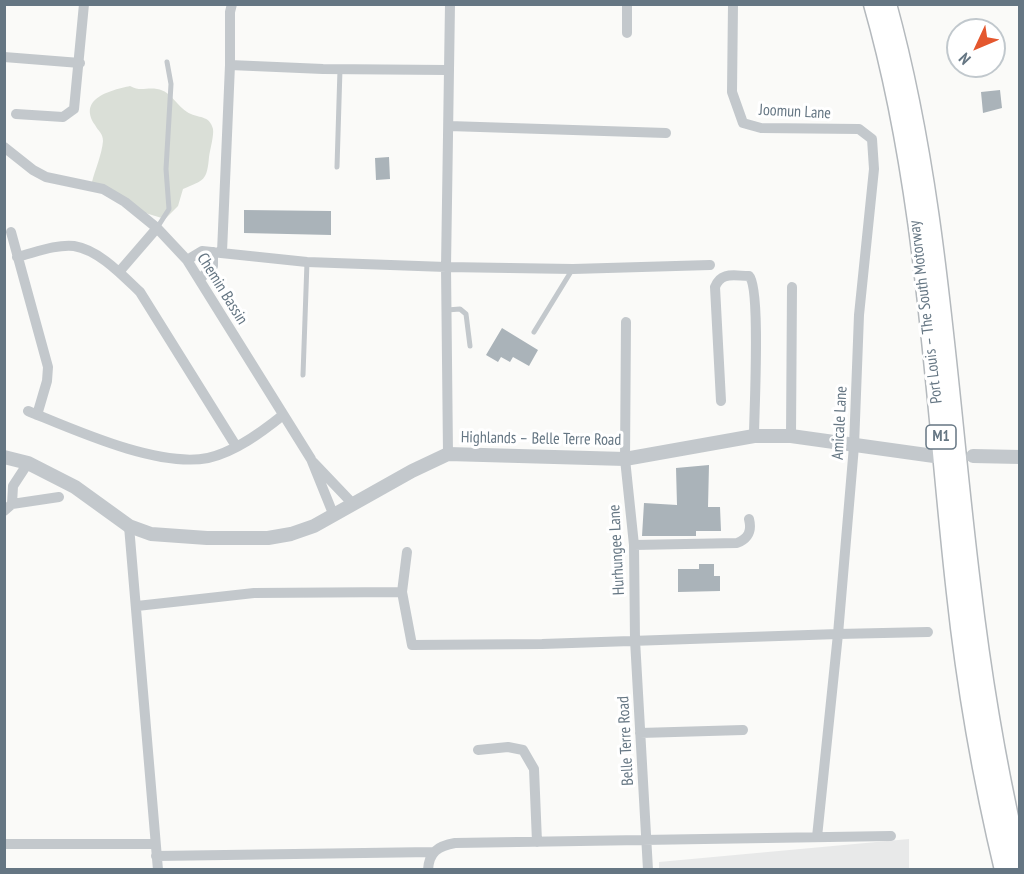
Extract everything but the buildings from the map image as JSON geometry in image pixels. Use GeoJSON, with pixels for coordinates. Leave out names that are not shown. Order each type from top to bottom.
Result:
{"type":"FeatureCollection","features":[{"type":"Feature","properties":{"kind":"highway","name":"Port Louis – The South Motorway"},"geometry":{"type":"LineString","coordinates":[[873,4],[897,109],[916,226],[929,320],[965,668],[992,818],[1004,870]]}},
{"type":"Feature","properties":{"kind":"highway","name":"Port Louis – The South Motorway"},"geometry":{"type":"LineString","coordinates":[[887,4],[905,83],[934,250],[971,584],[1002,777],[1020,866]]}},
{"type":"Feature","properties":{"kind":"highway"},"geometry":{"type":"LineString","coordinates":[[1002,777],[1020,827]]}},
{"type":"Feature","properties":{"kind":"street"},"geometry":{"type":"LineString","coordinates":[[16,114],[63,117],[69,115],[74,109],[84,4]]}},
{"type":"Feature","properties":{"kind":"street"},"geometry":{"type":"LineString","coordinates":[[200,279],[213,266],[217,252],[232,4]]}},
{"type":"Feature","properties":{"kind":"street"},"geometry":{"type":"LineString","coordinates":[[627,4],[627,33]]}},
{"type":"Feature","properties":{"kind":"street","name":"Joomun Lane"},"geometry":{"type":"LineString","coordinates":[[732,4],[732,92],[742,123],[761,128],[859,129]]}},
{"type":"Feature","properties":{"kind":"street"},"geometry":{"type":"LineString","coordinates":[[448,454],[446,267],[449,5]]}},
{"type":"Feature","properties":{"kind":"street"},"geometry":{"type":"LineString","coordinates":[[4,57],[80,63]]}},
{"type":"Feature","properties":{"kind":"street"},"geometry":{"type":"LineString","coordinates":[[230,65],[447,70]]}},
{"type":"Feature","properties":{"kind":"street"},"geometry":{"type":"LineString","coordinates":[[449,126],[666,133]]}},
{"type":"Feature","properties":{"kind":"street","name":"Amicale Lane"},"geometry":{"type":"LineString","coordinates":[[817,837],[854,446],[859,315],[873,169],[872,139],[859,129]]}},
{"type":"Feature","properties":{"kind":"street","name":"Chemin Bassin"},"geometry":{"type":"LineString","coordinates":[[4,147],[46,177],[103,189],[125,202],[156,228],[187,260],[200,279],[311,459]]}},
{"type":"Feature","properties":{"kind":"street"},"geometry":{"type":"LineString","coordinates":[[119,272],[156,228]]}},
{"type":"Feature","properties":{"kind":"street"},"geometry":{"type":"LineString","coordinates":[[11,232],[48,367],[47,381],[33,413],[109,444],[184,460],[210,458],[236,446],[283,415]]}},
{"type":"Feature","properties":{"kind":"street"},"geometry":{"type":"LineString","coordinates":[[18,257],[75,246],[101,259],[119,272],[140,292],[236,446]]}},
{"type":"Feature","properties":{"kind":"street"},"geometry":{"type":"LineString","coordinates":[[187,260],[197,252],[217,252],[307,262],[446,267],[573,269],[710,265]]}},
{"type":"Feature","properties":{"kind":"street"},"geometry":{"type":"LineString","coordinates":[[721,401],[715,286],[718,279],[724,275],[749,276],[754,283],[756,329],[754,436]]}},
{"type":"Feature","properties":{"kind":"street"},"geometry":{"type":"LineString","coordinates":[[791,436],[792,287]]}},
{"type":"Feature","properties":{"kind":"street","name":"Hurhungee Lane"},"geometry":{"type":"LineString","coordinates":[[626,322],[625,459],[634,545],[635,640]]}},
{"type":"Feature","properties":{"kind":"street","name":"Highlands – Belle Terre Road"},"geometry":{"type":"LineString","coordinates":[[4,457],[28,463],[75,487],[129,526],[151,534],[180,537],[267,538],[291,534],[334,516],[448,454],[625,459],[754,436],[791,436],[934,456]]}},
{"type":"Feature","properties":{"kind":"street"},"geometry":{"type":"LineString","coordinates":[[973,456],[1020,457]]}},
{"type":"Feature","properties":{"kind":"street"},"geometry":{"type":"LineString","coordinates":[[311,459],[353,504]]}},
{"type":"Feature","properties":{"kind":"street"},"geometry":{"type":"LineString","coordinates":[[311,459],[334,516]]}},
{"type":"Feature","properties":{"kind":"street"},"geometry":{"type":"LineString","coordinates":[[28,463],[13,486],[8,507],[58,497]]}},
{"type":"Feature","properties":{"kind":"street"},"geometry":{"type":"LineString","coordinates":[[634,545],[737,543],[746,539],[751,529],[749,519]]}},
{"type":"Feature","properties":{"kind":"street"},"geometry":{"type":"LineString","coordinates":[[129,526],[158,870]]}},
{"type":"Feature","properties":{"kind":"street"},"geometry":{"type":"LineString","coordinates":[[407,552],[402,592],[412,645],[542,644],[928,632]]}},
{"type":"Feature","properties":{"kind":"street"},"geometry":{"type":"LineString","coordinates":[[137,606],[254,593],[402,592]]}},
{"type":"Feature","properties":{"kind":"street","name":"Belle Terre Road"},"geometry":{"type":"LineString","coordinates":[[635,640],[648,870]]}},
{"type":"Feature","properties":{"kind":"street"},"geometry":{"type":"LineString","coordinates":[[640,733],[743,730]]}},
{"type":"Feature","properties":{"kind":"street"},"geometry":{"type":"LineString","coordinates":[[478,750],[508,747],[523,750],[534,769],[537,842]]}},
{"type":"Feature","properties":{"kind":"street"},"geometry":{"type":"LineString","coordinates":[[428,870],[433,852],[442,845],[454,843],[891,836]]}},
{"type":"Feature","properties":{"kind":"street"},"geometry":{"type":"LineString","coordinates":[[4,844],[155,844]]}},
{"type":"Feature","properties":{"kind":"street"},"geometry":{"type":"LineString","coordinates":[[156,856],[433,852]]}},
{"type":"Feature","properties":{"kind":"lane"},"geometry":{"type":"LineString","coordinates":[[156,228],[169,209],[166,169],[171,84],[167,63]]}},
{"type":"Feature","properties":{"kind":"lane"},"geometry":{"type":"LineString","coordinates":[[337,167],[340,69]]}},
{"type":"Feature","properties":{"kind":"lane"},"geometry":{"type":"LineString","coordinates":[[303,375],[307,262]]}},
{"type":"Feature","properties":{"kind":"lane"},"geometry":{"type":"LineString","coordinates":[[534,332],[573,269]]}},
{"type":"Feature","properties":{"kind":"lane"},"geometry":{"type":"LineString","coordinates":[[447,310],[460,309],[466,314],[470,346]]}},
{"type":"Feature","properties":{"kind":"shaded area"},"geometry":{"type":"Polygon","coordinates":[[[130,86],[137,89],[162,90],[186,112],[204,118],[212,125],[207,171],[203,179],[183,189],[178,206],[165,219],[129,208],[92,182],[103,141],[91,116],[90,108],[93,102],[106,93],[130,86]]]}},
{"type":"Feature","properties":{"kind":"shaded area"},"geometry":{"type":"Polygon","coordinates":[[[909,839],[909,869],[659,870],[659,862],[909,839]]]}}]}
